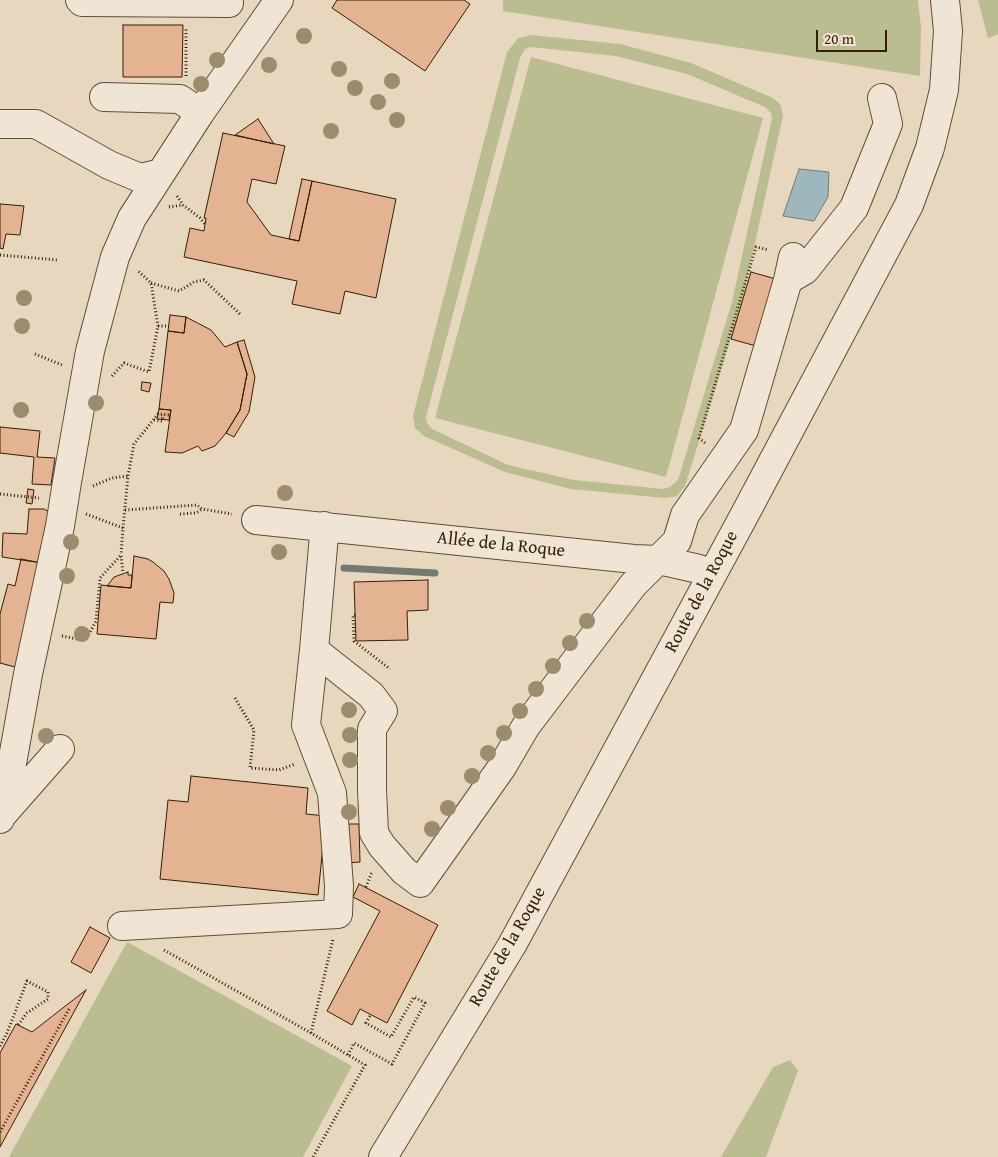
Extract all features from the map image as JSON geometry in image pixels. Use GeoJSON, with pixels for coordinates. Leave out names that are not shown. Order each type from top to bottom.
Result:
{"type":"FeatureCollection","features":[{"type":"Feature","properties":{"kind":"street"},"geometry":{"type":"LineString","coordinates":[[80,0],[82,2],[229,2],[256,35]]}},
{"type":"Feature","properties":{"kind":"street"},"geometry":{"type":"LineString","coordinates":[[1,817],[60,526],[90,351],[115,258],[132,218],[200,113],[279,0]]}},
{"type":"Feature","properties":{"kind":"street","name":"Route de la Roque"},"geometry":{"type":"LineString","coordinates":[[383,1157],[512,945],[909,205],[930,148],[944,90],[948,32],[944,0]]}},
{"type":"Feature","properties":{"kind":"street"},"geometry":{"type":"LineString","coordinates":[[104,98],[180,99],[200,113]]}},
{"type":"Feature","properties":{"kind":"street"},"geometry":{"type":"LineString","coordinates":[[314,650],[371,695],[383,711],[372,729],[374,833],[382,846],[404,871],[420,884],[502,767],[526,726],[633,585],[678,542],[685,515],[744,430],[791,268],[805,270],[854,208],[888,124],[882,98]]}},
{"type":"Feature","properties":{"kind":"street"},"geometry":{"type":"LineString","coordinates":[[0,124],[36,124],[109,165],[140,178],[161,173]]}},
{"type":"Feature","properties":{"kind":"street","name":"Allée de la Roque"},"geometry":{"type":"LineString","coordinates":[[256,520],[659,560],[699,570],[711,576]]}},
{"type":"Feature","properties":{"kind":"street"},"geometry":{"type":"LineString","coordinates":[[122,926],[338,914],[339,886],[332,793],[306,725],[324,526]]}},
{"type":"Feature","properties":{"kind":"street"},"geometry":{"type":"LineString","coordinates":[[1,817],[60,749]]}},
{"type":"Feature","properties":{"kind":"path"},"geometry":{"type":"LineString","coordinates":[[186,22],[186,77]]}},
{"type":"Feature","properties":{"kind":"path"},"geometry":{"type":"LineString","coordinates":[[161,173],[183,205],[205,224]]}},
{"type":"Feature","properties":{"kind":"path"},"geometry":{"type":"LineString","coordinates":[[710,447],[699,438],[756,247],[791,268]]}},
{"type":"Feature","properties":{"kind":"path"},"geometry":{"type":"LineString","coordinates":[[0,255],[58,260]]}},
{"type":"Feature","properties":{"kind":"path"},"geometry":{"type":"LineString","coordinates":[[115,258],[133,267],[151,283],[179,291],[194,282],[204,280],[240,315]]}},
{"type":"Feature","properties":{"kind":"path"},"geometry":{"type":"LineString","coordinates":[[82,393],[104,385],[124,363],[149,372],[158,326],[151,283]]}},
{"type":"Feature","properties":{"kind":"path"},"geometry":{"type":"LineString","coordinates":[[158,326],[169,326]]}},
{"type":"Feature","properties":{"kind":"path"},"geometry":{"type":"LineString","coordinates":[[35,354],[68,367]]}},
{"type":"Feature","properties":{"kind":"path"},"geometry":{"type":"LineString","coordinates":[[123,573],[121,556],[123,528],[128,476],[134,444],[158,414],[170,415]]}},
{"type":"Feature","properties":{"kind":"path"},"geometry":{"type":"LineString","coordinates":[[154,420],[162,421],[163,415]]}},
{"type":"Feature","properties":{"kind":"path"},"geometry":{"type":"LineString","coordinates":[[101,483],[112,478],[128,476]]}},
{"type":"Feature","properties":{"kind":"path"},"geometry":{"type":"LineString","coordinates":[[0,494],[32,497]]}},
{"type":"Feature","properties":{"kind":"path"},"geometry":{"type":"LineString","coordinates":[[125,510],[197,505],[202,509],[220,511]]}},
{"type":"Feature","properties":{"kind":"path"},"geometry":{"type":"LineString","coordinates":[[180,514],[196,513],[202,509]]}},
{"type":"Feature","properties":{"kind":"path"},"geometry":{"type":"LineString","coordinates":[[98,518],[123,528]]}},
{"type":"Feature","properties":{"kind":"path"},"geometry":{"type":"LineString","coordinates":[[38,630],[57,636],[77,638],[88,636],[96,620],[100,578],[121,556]]}},
{"type":"Feature","properties":{"kind":"path"},"geometry":{"type":"LineString","coordinates":[[356,615],[353,615],[354,641],[390,669]]}},
{"type":"Feature","properties":{"kind":"path"},"geometry":{"type":"LineString","coordinates":[[235,698],[254,730],[250,768],[279,770],[317,755]]}},
{"type":"Feature","properties":{"kind":"path"},"geometry":{"type":"LineString","coordinates":[[311,1033],[338,914]]}},
{"type":"Feature","properties":{"kind":"path"},"geometry":{"type":"LineString","coordinates":[[156,946],[365,1065],[313,1157]]}},
{"type":"Feature","properties":{"kind":"path"},"geometry":{"type":"LineString","coordinates":[[0,1046],[27,981],[48,992],[48,998],[27,1012],[18,1025]]}},
{"type":"Feature","properties":{"kind":"path"},"geometry":{"type":"LineString","coordinates":[[348,1055],[354,1044],[392,1064],[425,1003],[414,998],[390,1036],[366,1023],[370,1016]]}},
{"type":"Feature","properties":{"kind":"path"},"geometry":{"type":"LineString","coordinates":[[0,1132],[69,1009]]}},
{"type":"Feature","properties":{"kind":"green space"},"geometry":{"type":"Polygon","coordinates":[[[503,0],[918,0],[921,27],[920,76],[503,11],[503,0]]]}},
{"type":"Feature","properties":{"kind":"green space"},"geometry":{"type":"Polygon","coordinates":[[[978,0],[998,0],[998,34],[988,38],[978,0]]]}},
{"type":"Feature","properties":{"kind":"green space"},"geometry":{"type":"Polygon","coordinates":[[[531,35],[620,44],[691,63],[773,98],[780,104],[783,116],[741,306],[685,486],[677,496],[665,498],[571,489],[505,472],[424,436],[415,428],[413,416],[507,52],[518,38],[531,35]],[[531,47],[525,49],[520,58],[426,417],[427,423],[432,429],[508,465],[574,480],[663,489],[670,487],[678,480],[732,302],[772,118],[771,113],[765,107],[687,74],[616,56],[531,47]]]}},
{"type":"Feature","properties":{"kind":"green space"},"geometry":{"type":"Polygon","coordinates":[[[531,57],[763,118],[666,477],[435,418],[531,57]]]}},
{"type":"Feature","properties":{"kind":"green space"},"geometry":{"type":"Polygon","coordinates":[[[127,942],[352,1066],[303,1157],[9,1157],[127,942]]]}},
{"type":"Feature","properties":{"kind":"green space"},"geometry":{"type":"Polygon","coordinates":[[[790,1060],[798,1071],[766,1157],[721,1157],[773,1067],[790,1060]]]}},
{"type":"Feature","properties":{"kind":"water"},"geometry":{"type":"Polygon","coordinates":[[[799,169],[829,172],[828,197],[814,221],[783,216],[799,169]]]}},
{"type":"Feature","properties":{"kind":"building"},"geometry":{"type":"Polygon","coordinates":[[[337,0],[464,0],[470,4],[425,71],[332,8],[337,0]]]}},
{"type":"Feature","properties":{"kind":"building"},"geometry":{"type":"Polygon","coordinates":[[[123,25],[183,25],[182,77],[123,77],[123,25]]]}},
{"type":"Feature","properties":{"kind":"building"},"geometry":{"type":"Polygon","coordinates":[[[258,119],[274,144],[235,135],[258,119]]]}},
{"type":"Feature","properties":{"kind":"building"},"geometry":{"type":"Polygon","coordinates":[[[223,133],[285,146],[276,184],[252,179],[247,202],[271,235],[299,241],[312,181],[396,199],[376,298],[345,291],[340,314],[292,304],[297,281],[184,257],[190,228],[204,231],[206,218],[204,218],[223,133]]]}},
{"type":"Feature","properties":{"kind":"building"},"geometry":{"type":"Polygon","coordinates":[[[302,179],[312,181],[299,241],[289,239],[302,179]]]}},
{"type":"Feature","properties":{"kind":"building"},"geometry":{"type":"Polygon","coordinates":[[[0,204],[24,206],[20,235],[6,234],[3,249],[0,248],[0,204]]]}},
{"type":"Feature","properties":{"kind":"building"},"geometry":{"type":"Polygon","coordinates":[[[751,272],[776,279],[756,346],[731,339],[751,272]]]}},
{"type":"Feature","properties":{"kind":"building"},"geometry":{"type":"Polygon","coordinates":[[[170,315],[186,317],[184,333],[168,331],[170,315]]]}},
{"type":"Feature","properties":{"kind":"building"},"geometry":{"type":"Polygon","coordinates":[[[186,317],[211,330],[225,347],[237,342],[247,374],[240,410],[226,433],[215,446],[202,451],[198,446],[182,453],[165,452],[171,410],[159,409],[168,331],[184,333],[186,317]]]}},
{"type":"Feature","properties":{"kind":"building"},"geometry":{"type":"Polygon","coordinates":[[[244,340],[255,377],[249,412],[234,437],[226,433],[240,410],[247,374],[237,342],[244,340]]]}},
{"type":"Feature","properties":{"kind":"building"},"geometry":{"type":"Polygon","coordinates":[[[142,382],[151,383],[149,392],[141,390],[142,382]]]}},
{"type":"Feature","properties":{"kind":"building"},"geometry":{"type":"Polygon","coordinates":[[[159,409],[171,410],[169,420],[157,419],[159,409]]]}},
{"type":"Feature","properties":{"kind":"building"},"geometry":{"type":"Polygon","coordinates":[[[0,427],[40,431],[37,457],[55,458],[51,485],[32,484],[34,457],[0,453],[0,427]]]}},
{"type":"Feature","properties":{"kind":"building"},"geometry":{"type":"Polygon","coordinates":[[[28,489],[34,490],[32,504],[26,503],[28,489]]]}},
{"type":"Feature","properties":{"kind":"building"},"geometry":{"type":"Polygon","coordinates":[[[29,509],[44,509],[49,512],[42,563],[2,557],[3,533],[27,534],[29,509]]]}},
{"type":"Feature","properties":{"kind":"building"},"geometry":{"type":"Polygon","coordinates":[[[134,556],[148,559],[164,571],[174,593],[173,603],[160,602],[156,639],[97,634],[101,585],[131,588],[134,556]]]}},
{"type":"Feature","properties":{"kind":"building"},"geometry":{"type":"Polygon","coordinates":[[[21,559],[42,563],[15,667],[0,663],[0,614],[8,584],[15,586],[21,559]]]}},
{"type":"Feature","properties":{"kind":"building"},"geometry":{"type":"Polygon","coordinates":[[[128,572],[128,575],[132,575],[131,588],[107,586],[114,577],[128,572]]]}},
{"type":"Feature","properties":{"kind":"building"},"geometry":{"type":"Polygon","coordinates":[[[428,580],[428,610],[407,611],[408,640],[356,641],[354,582],[428,580]]]}},
{"type":"Feature","properties":{"kind":"building"},"geometry":{"type":"Polygon","coordinates":[[[191,776],[308,788],[306,814],[326,816],[318,895],[160,879],[168,800],[188,802],[191,776]]]}},
{"type":"Feature","properties":{"kind":"building"},"geometry":{"type":"Polygon","coordinates":[[[343,824],[359,824],[360,862],[345,863],[343,824]]]}},
{"type":"Feature","properties":{"kind":"building"},"geometry":{"type":"Polygon","coordinates":[[[359,884],[438,925],[387,1023],[360,1009],[352,1025],[327,1011],[380,911],[353,897],[359,884]]]}},
{"type":"Feature","properties":{"kind":"building"},"geometry":{"type":"Polygon","coordinates":[[[90,927],[110,938],[91,973],[71,962],[90,927]]]}},
{"type":"Feature","properties":{"kind":"building"},"geometry":{"type":"Polygon","coordinates":[[[86,990],[0,1147],[0,1053],[16,1024],[32,1032],[86,990]]]}},
{"type":"Feature","properties":{"kind":"waterway"},"geometry":{"type":"LineString","coordinates":[[344,568],[435,573]]}}]}
